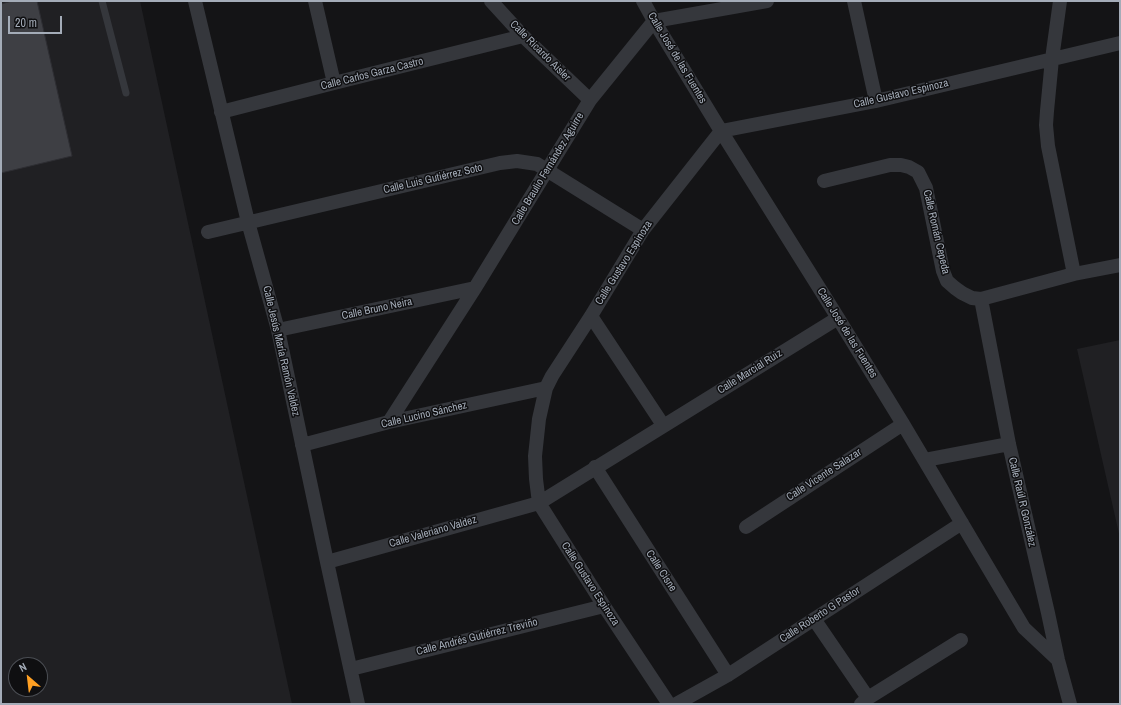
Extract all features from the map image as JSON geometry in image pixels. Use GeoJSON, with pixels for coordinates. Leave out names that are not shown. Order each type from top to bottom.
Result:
{"type":"FeatureCollection","features":[{"type":"Feature","properties":{"kind":"street","name":"Calle Jesús María Ramón Valdez"},"geometry":{"type":"LineString","coordinates":[[195,1],[248,222],[278,330],[326,562],[358,704]]}},
{"type":"Feature","properties":{"kind":"street"},"geometry":{"type":"LineString","coordinates":[[315,1],[334,83]]}},
{"type":"Feature","properties":{"kind":"street","name":"Calle Ricardo Aisler"},"geometry":{"type":"LineString","coordinates":[[491,1],[524,36],[590,100]]}},
{"type":"Feature","properties":{"kind":"street","name":"Calle José de las Fuentes"},"geometry":{"type":"LineString","coordinates":[[643,1],[721,131],[903,424],[1024,628],[1058,660]]}},
{"type":"Feature","properties":{"kind":"street"},"geometry":{"type":"LineString","coordinates":[[654,21],[768,1]]}},
{"type":"Feature","properties":{"kind":"street"},"geometry":{"type":"LineString","coordinates":[[854,1],[876,101]]}},
{"type":"Feature","properties":{"kind":"street"},"geometry":{"type":"LineString","coordinates":[[1060,1],[1052,59],[1046,125],[1048,146],[1074,274]]}},
{"type":"Feature","properties":{"kind":"street","name":"Calle Braulio Fernández Aguirre"},"geometry":{"type":"LineString","coordinates":[[389,422],[475,288],[590,100],[654,21]]}},
{"type":"Feature","properties":{"kind":"street","name":"Calle Carlos Garza Castro"},"geometry":{"type":"LineString","coordinates":[[222,112],[524,36]]}},
{"type":"Feature","properties":{"kind":"street","name":"Calle Gustavo Espinoza"},"geometry":{"type":"LineString","coordinates":[[669,704],[604,606],[539,503],[536,479],[535,456],[539,419],[546,388],[643,230],[721,131],[876,101],[1120,43]]}},
{"type":"Feature","properties":{"kind":"street","name":"Calle Luis Gutiérrez Soto"},"geometry":{"type":"LineString","coordinates":[[208,232],[500,163],[517,161],[537,164],[643,230]]}},
{"type":"Feature","properties":{"kind":"street","name":"Calle Román Cepeda"},"geometry":{"type":"LineString","coordinates":[[824,181],[890,165],[909,167],[918,172],[926,188],[943,270],[947,281],[962,293],[972,298],[981,299]]}},
{"type":"Feature","properties":{"kind":"street"},"geometry":{"type":"LineString","coordinates":[[981,299],[1074,274],[1120,265]]}},
{"type":"Feature","properties":{"kind":"street","name":"Calle Bruno Neira"},"geometry":{"type":"LineString","coordinates":[[278,330],[475,288]]}},
{"type":"Feature","properties":{"kind":"street","name":"Calle Raúl R González"},"geometry":{"type":"LineString","coordinates":[[981,299],[1009,444],[1069,703]]}},
{"type":"Feature","properties":{"kind":"street"},"geometry":{"type":"LineString","coordinates":[[590,316],[663,426]]}},
{"type":"Feature","properties":{"kind":"street","name":"Calle Marcial Ruiz"},"geometry":{"type":"LineString","coordinates":[[539,503],[838,318]]}},
{"type":"Feature","properties":{"kind":"street","name":"Calle Lucino Sánchez"},"geometry":{"type":"LineString","coordinates":[[302,445],[389,422],[546,388]]}},
{"type":"Feature","properties":{"kind":"street","name":"Calle Vicente Salazar"},"geometry":{"type":"LineString","coordinates":[[746,527],[903,424]]}},
{"type":"Feature","properties":{"kind":"street"},"geometry":{"type":"LineString","coordinates":[[924,460],[1009,444]]}},
{"type":"Feature","properties":{"kind":"street","name":"Calle Cisne"},"geometry":{"type":"LineString","coordinates":[[595,467],[728,675]]}},
{"type":"Feature","properties":{"kind":"street","name":"Calle Valeriano Valdez"},"geometry":{"type":"LineString","coordinates":[[326,562],[539,503]]}},
{"type":"Feature","properties":{"kind":"street","name":"Calle Roberto G Pastor"},"geometry":{"type":"LineString","coordinates":[[676,704],[728,675],[962,523]]}},
{"type":"Feature","properties":{"kind":"street","name":"Calle Andrés Gutiérrez Treviño"},"geometry":{"type":"LineString","coordinates":[[351,669],[604,606]]}},
{"type":"Feature","properties":{"kind":"street"},"geometry":{"type":"LineString","coordinates":[[814,619],[865,701],[961,640]]}},
{"type":"Feature","properties":{"kind":"lane"},"geometry":{"type":"LineString","coordinates":[[102,1],[126,93]]}},
{"type":"Feature","properties":{"kind":"shaded area"},"geometry":{"type":"Polygon","coordinates":[[[1,1],[140,1],[292,704],[1,704],[1,1]]]}},
{"type":"Feature","properties":{"kind":"shaded area"},"geometry":{"type":"Polygon","coordinates":[[[1120,340],[1120,538],[1077,349],[1120,340]]]}},
{"type":"Feature","properties":{"kind":"building"},"geometry":{"type":"Polygon","coordinates":[[[12,1],[37,1],[72,156],[1,173],[1,4],[12,1]]]}}]}
